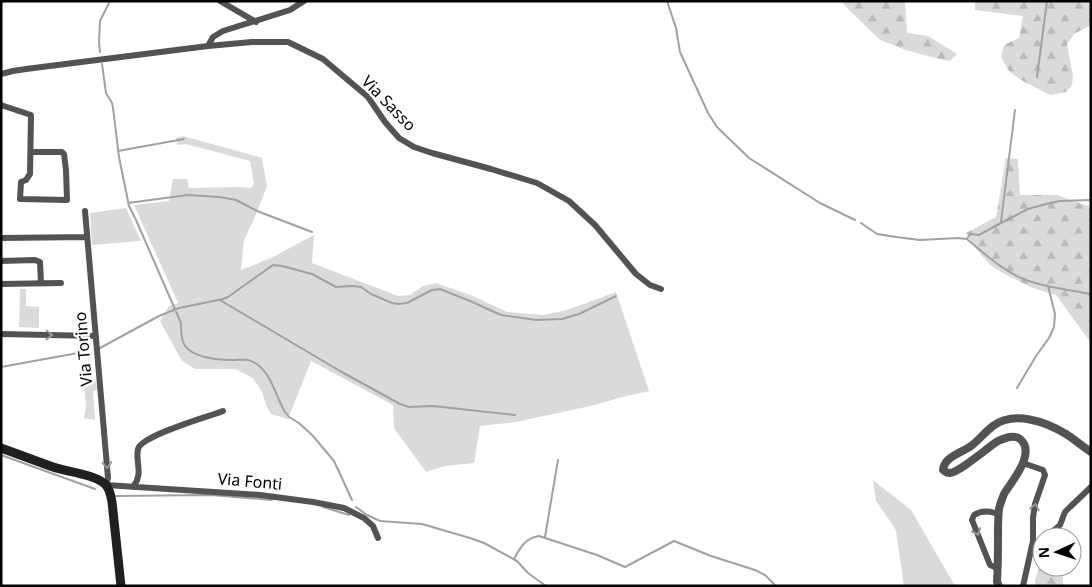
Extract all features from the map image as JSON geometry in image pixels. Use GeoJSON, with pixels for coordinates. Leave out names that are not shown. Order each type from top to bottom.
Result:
{"type":"FeatureCollection","features":[{"type":"Feature","properties":{"kind":"main road"},"geometry":{"type":"LineString","coordinates":[[1,448],[54,467],[90,476],[106,485],[112,502],[121,586]]}},
{"type":"Feature","properties":{"kind":"street"},"geometry":{"type":"LineString","coordinates":[[220,1],[256,22]]}},
{"type":"Feature","properties":{"kind":"street"},"geometry":{"type":"LineString","coordinates":[[208,46],[213,37],[223,31],[290,10],[304,1]]}},
{"type":"Feature","properties":{"kind":"street","name":"Via Sasso"},"geometry":{"type":"LineString","coordinates":[[1,74],[13,70],[208,46],[252,42],[288,42],[323,59],[368,98],[399,138],[414,147],[537,183],[569,201],[595,225],[636,274],[650,285],[661,289]]}},
{"type":"Feature","properties":{"kind":"street"},"geometry":{"type":"LineString","coordinates":[[1,105],[31,115],[30,152],[30,174],[26,180],[21,182],[20,199],[67,200],[64,154],[62,152],[30,152]]}},
{"type":"Feature","properties":{"kind":"street","name":"Via Torino"},"geometry":{"type":"LineString","coordinates":[[85,211],[108,478],[106,485]]}},
{"type":"Feature","properties":{"kind":"street"},"geometry":{"type":"LineString","coordinates":[[1,238],[87,237]]}},
{"type":"Feature","properties":{"kind":"street"},"geometry":{"type":"LineString","coordinates":[[1,261],[35,260],[40,262],[41,283]]}},
{"type":"Feature","properties":{"kind":"street"},"geometry":{"type":"LineString","coordinates":[[1,284],[61,283]]}},
{"type":"Feature","properties":{"kind":"street"},"geometry":{"type":"LineString","coordinates":[[1,334],[96,336]]}},
{"type":"Feature","properties":{"kind":"street"},"geometry":{"type":"LineString","coordinates":[[133,487],[138,478],[138,452],[140,445],[146,440],[176,427],[223,411]]}},
{"type":"Feature","properties":{"kind":"street"},"geometry":{"type":"LineString","coordinates":[[998,584],[998,514],[1003,496],[1024,463],[1025,448],[1023,443],[1020,439],[1011,437],[998,441],[951,473],[946,473],[943,470],[943,465],[946,461],[972,446],[994,425],[1013,418],[1022,418],[1050,427],[1066,434],[1091,452]]}},
{"type":"Feature","properties":{"kind":"street"},"geometry":{"type":"LineString","coordinates":[[1023,586],[1033,541],[1035,504],[1046,475],[1043,470],[1024,463]]}},
{"type":"Feature","properties":{"kind":"street","name":"Via Fonti"},"geometry":{"type":"LineString","coordinates":[[106,485],[260,495],[344,508],[364,518],[372,526],[378,538]]}},
{"type":"Feature","properties":{"kind":"street"},"geometry":{"type":"LineString","coordinates":[[1058,527],[1070,506],[1091,487]]}},
{"type":"Feature","properties":{"kind":"street"},"geometry":{"type":"LineString","coordinates":[[998,514],[984,511],[974,515],[972,520],[990,565],[998,568]]}},
{"type":"Feature","properties":{"kind":"green space"},"geometry":{"type":"Polygon","coordinates":[[[843,1],[905,1],[907,33],[928,36],[957,54],[950,61],[906,50],[880,40],[843,4],[843,1]]]}},
{"type":"Feature","properties":{"kind":"green space"},"geometry":{"type":"Polygon","coordinates":[[[975,1],[1091,1],[1091,25],[1074,34],[1067,44],[1073,76],[1072,85],[1066,92],[1050,95],[1021,80],[1009,71],[1001,57],[1004,45],[1019,38],[1023,16],[975,10],[975,1]]]}},
{"type":"Feature","properties":{"kind":"green space"},"geometry":{"type":"Polygon","coordinates":[[[183,136],[262,158],[267,186],[244,240],[241,270],[271,258],[314,235],[312,263],[398,296],[410,295],[423,286],[436,283],[473,296],[507,312],[543,315],[567,310],[616,292],[649,391],[516,422],[480,426],[474,463],[445,466],[426,472],[394,428],[393,405],[311,361],[288,419],[271,414],[262,392],[253,378],[235,369],[195,369],[182,361],[160,321],[169,306],[178,303],[134,205],[169,201],[173,179],[187,179],[189,188],[251,188],[254,183],[250,161],[186,144],[177,145],[176,138],[183,136]]]}},
{"type":"Feature","properties":{"kind":"green space"},"geometry":{"type":"Polygon","coordinates":[[[1006,158],[1018,159],[1020,195],[1057,195],[1091,207],[1091,343],[1056,295],[1033,288],[991,266],[976,249],[966,233],[996,217],[1006,158]]]}},
{"type":"Feature","properties":{"kind":"green space"},"geometry":{"type":"Polygon","coordinates":[[[126,208],[141,241],[92,245],[90,213],[126,208]]]}},
{"type":"Feature","properties":{"kind":"green space"},"geometry":{"type":"Polygon","coordinates":[[[20,289],[26,289],[26,306],[39,307],[39,328],[19,327],[20,289]]]}},
{"type":"Feature","properties":{"kind":"green space"},"geometry":{"type":"Polygon","coordinates":[[[96,382],[97,389],[93,392],[95,420],[84,418],[86,406],[84,384],[96,382]]]}},
{"type":"Feature","properties":{"kind":"green space"},"geometry":{"type":"Polygon","coordinates":[[[873,480],[911,510],[955,586],[904,586],[896,531],[876,501],[873,480]]]}},
{"type":"Feature","properties":{"kind":"green space"},"geometry":{"type":"Polygon","coordinates":[[[1036,577],[1063,577],[1063,586],[1035,586],[1036,577]]]}},
{"type":"Feature","properties":{"kind":"waterway"},"geometry":{"type":"LineString","coordinates":[[100,52],[100,21],[110,1]]}},
{"type":"Feature","properties":{"kind":"waterway"},"geometry":{"type":"LineString","coordinates":[[667,1],[676,28],[680,52],[708,113],[717,127],[749,158],[820,203],[855,220]]}},
{"type":"Feature","properties":{"kind":"waterway"},"geometry":{"type":"LineString","coordinates":[[1037,77],[1047,1]]}},
{"type":"Feature","properties":{"kind":"waterway"},"geometry":{"type":"LineString","coordinates":[[102,64],[106,93],[113,108],[119,157],[129,206],[181,323],[183,342],[191,352],[198,355],[220,359],[247,360],[261,367],[285,412],[313,436],[334,461],[352,500]]}},
{"type":"Feature","properties":{"kind":"waterway"},"geometry":{"type":"LineString","coordinates":[[1001,222],[1015,110]]}},
{"type":"Feature","properties":{"kind":"waterway"},"geometry":{"type":"LineString","coordinates":[[118,151],[184,139]]}},
{"type":"Feature","properties":{"kind":"waterway"},"geometry":{"type":"LineString","coordinates":[[128,203],[188,195],[219,197],[236,200],[257,211],[312,232]]}},
{"type":"Feature","properties":{"kind":"waterway"},"geometry":{"type":"LineString","coordinates":[[861,223],[877,234],[896,237],[920,240],[967,239],[970,234],[979,235],[1028,209],[1060,201],[1091,200]]}},
{"type":"Feature","properties":{"kind":"waterway"},"geometry":{"type":"LineString","coordinates":[[968,240],[990,259],[1024,279],[1052,287],[1091,294]]}},
{"type":"Feature","properties":{"kind":"waterway"},"geometry":{"type":"LineString","coordinates":[[100,348],[159,316],[179,308],[228,297],[273,265],[312,274],[336,287],[361,287],[371,294],[392,303],[407,303],[432,290],[440,289],[501,315],[536,320],[562,319],[579,314],[616,296]]}},
{"type":"Feature","properties":{"kind":"waterway"},"geometry":{"type":"LineString","coordinates":[[1017,388],[1054,327],[1055,314],[1048,286]]}},
{"type":"Feature","properties":{"kind":"waterway"},"geometry":{"type":"LineString","coordinates":[[220,300],[400,404],[409,407],[433,406],[515,415]]}},
{"type":"Feature","properties":{"kind":"waterway"},"geometry":{"type":"LineString","coordinates":[[1,367],[89,351]]}},
{"type":"Feature","properties":{"kind":"waterway"},"geometry":{"type":"LineString","coordinates":[[1,455],[95,489]]}},
{"type":"Feature","properties":{"kind":"waterway"},"geometry":{"type":"LineString","coordinates":[[545,537],[558,460]]}},
{"type":"Feature","properties":{"kind":"waterway"},"geometry":{"type":"LineString","coordinates":[[116,496],[211,495],[272,500]]}},
{"type":"Feature","properties":{"kind":"waterway"},"geometry":{"type":"LineString","coordinates":[[323,507],[349,515]]}},
{"type":"Feature","properties":{"kind":"waterway"},"geometry":{"type":"LineString","coordinates":[[356,507],[380,521],[422,524],[484,543],[517,561],[528,573],[546,586]]}},
{"type":"Feature","properties":{"kind":"waterway"},"geometry":{"type":"LineString","coordinates":[[514,559],[527,541],[539,536],[597,555],[625,567],[674,541],[711,556],[755,570],[765,575],[776,586]]}}]}
